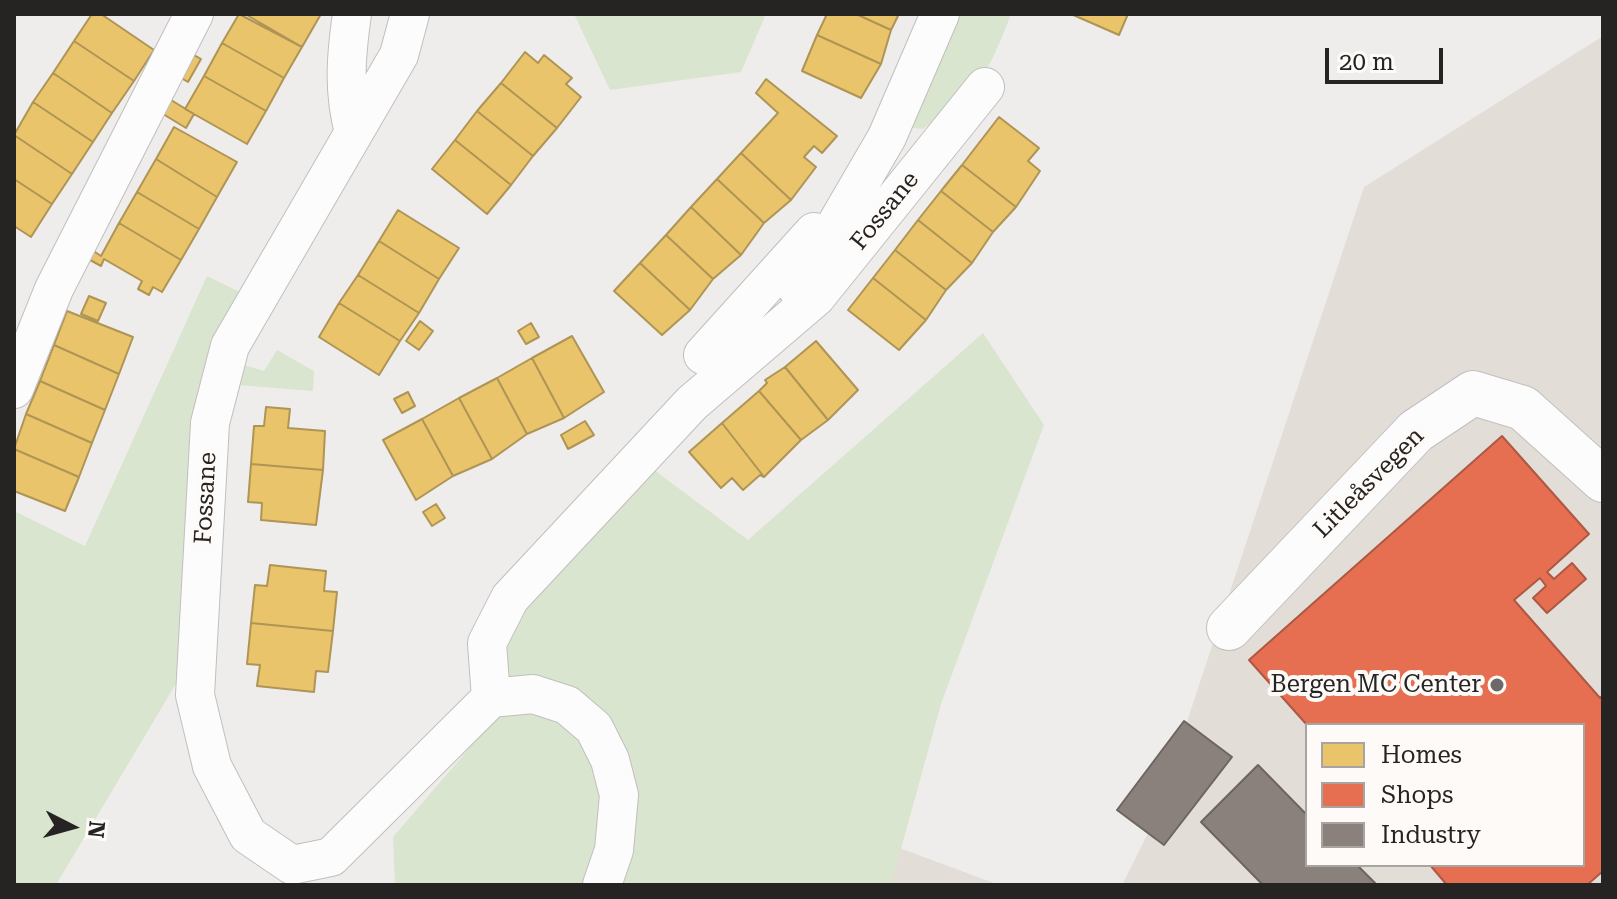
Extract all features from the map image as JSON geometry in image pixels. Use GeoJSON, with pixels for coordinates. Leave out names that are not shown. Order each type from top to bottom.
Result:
{"type":"FeatureCollection","features":[{"type":"Feature","properties":{"kind":"street"},"geometry":{"type":"LineString","coordinates":[[14,389],[54,289],[194,14]]}},
{"type":"Feature","properties":{"kind":"street"},"geometry":{"type":"LineString","coordinates":[[352,14],[346,56],[345,99],[354,132]]}},
{"type":"Feature","properties":{"kind":"street","name":"Fossane"},"geometry":{"type":"LineString","coordinates":[[410,14],[399,55],[230,346],[210,423],[195,695],[212,766],[248,835],[289,875],[331,857],[491,698],[487,643],[510,598],[692,403],[777,327],[816,297],[985,87]]}},
{"type":"Feature","properties":{"kind":"street","name":"Fossane"},"geometry":{"type":"LineString","coordinates":[[777,327],[887,137],[940,14]]}},
{"type":"Feature","properties":{"kind":"street","name":"Fossane"},"geometry":{"type":"LineString","coordinates":[[703,355],[807,237],[843,212]]}},
{"type":"Feature","properties":{"kind":"street","name":"Litleåsvegen"},"geometry":{"type":"LineString","coordinates":[[1229,628],[1416,431],[1473,393],[1523,408],[1603,480]]}},
{"type":"Feature","properties":{"kind":"street"},"geometry":{"type":"LineString","coordinates":[[491,698],[533,694],[567,705],[594,728],[610,760],[619,795],[614,850],[602,885]]}},
{"type":"Feature","properties":{"kind":"shaded area"},"geometry":{"type":"Polygon","coordinates":[[[1603,36],[1603,885],[1122,885],[1154,821],[1364,187],[1603,36]]]}},
{"type":"Feature","properties":{"kind":"shaded area"},"geometry":{"type":"Polygon","coordinates":[[[889,844],[999,885],[857,885],[889,844]]]}},
{"type":"Feature","properties":{"kind":"green space"},"geometry":{"type":"Polygon","coordinates":[[[574,14],[766,14],[741,72],[610,90],[574,14]]]}},
{"type":"Feature","properties":{"kind":"green space"},"geometry":{"type":"Polygon","coordinates":[[[953,14],[1011,14],[995,54],[969,92],[923,129],[904,127],[953,14]]]}},
{"type":"Feature","properties":{"kind":"green space"},"geometry":{"type":"Polygon","coordinates":[[[207,276],[246,295],[215,420],[205,635],[56,885],[14,885],[14,511],[85,546],[207,276]]]}},
{"type":"Feature","properties":{"kind":"green space"},"geometry":{"type":"Polygon","coordinates":[[[983,333],[1044,425],[941,704],[891,885],[395,885],[393,837],[497,716],[492,614],[638,458],[748,540],[983,333]]]}},
{"type":"Feature","properties":{"kind":"green space"},"geometry":{"type":"Polygon","coordinates":[[[277,350],[314,371],[313,391],[237,385],[244,365],[264,371],[277,350]]]}},
{"type":"Feature","properties":{"kind":"building: Homes"},"geometry":{"type":"Polygon","coordinates":[[[92,14],[101,14],[154,50],[134,81],[74,41],[92,14]]]}},
{"type":"Feature","properties":{"kind":"building: Homes"},"geometry":{"type":"Polygon","coordinates":[[[239,14],[302,47],[284,78],[222,43],[239,14]]]}},
{"type":"Feature","properties":{"kind":"building: Homes"},"geometry":{"type":"Polygon","coordinates":[[[245,14],[321,14],[302,47],[245,14]]]}},
{"type":"Feature","properties":{"kind":"building: Homes"},"geometry":{"type":"Polygon","coordinates":[[[827,14],[856,14],[891,30],[881,64],[817,35],[827,14]]]}},
{"type":"Feature","properties":{"kind":"building: Homes"},"geometry":{"type":"Polygon","coordinates":[[[856,14],[899,14],[891,30],[856,14]]]}},
{"type":"Feature","properties":{"kind":"building: Homes"},"geometry":{"type":"Polygon","coordinates":[[[1071,14],[1128,14],[1119,35],[1071,14]]]}},
{"type":"Feature","properties":{"kind":"building: Homes"},"geometry":{"type":"Polygon","coordinates":[[[817,35],[881,64],[861,98],[802,71],[817,35]]]}},
{"type":"Feature","properties":{"kind":"building: Homes"},"geometry":{"type":"Polygon","coordinates":[[[74,41],[134,81],[112,113],[53,73],[74,41]]]}},
{"type":"Feature","properties":{"kind":"building: Homes"},"geometry":{"type":"Polygon","coordinates":[[[222,43],[284,78],[266,111],[204,76],[222,43]]]}},
{"type":"Feature","properties":{"kind":"building: Homes"},"geometry":{"type":"Polygon","coordinates":[[[525,52],[538,63],[544,55],[572,78],[566,84],[581,97],[557,128],[501,83],[525,52]]]}},
{"type":"Feature","properties":{"kind":"building: Homes"},"geometry":{"type":"Polygon","coordinates":[[[194,55],[201,59],[188,82],[181,78],[194,55]]]}},
{"type":"Feature","properties":{"kind":"building: Homes"},"geometry":{"type":"Polygon","coordinates":[[[53,73],[112,113],[93,142],[33,102],[53,73]]]}},
{"type":"Feature","properties":{"kind":"building: Homes"},"geometry":{"type":"Polygon","coordinates":[[[204,76],[266,111],[247,144],[185,109],[204,76]]]}},
{"type":"Feature","properties":{"kind":"building: Homes"},"geometry":{"type":"Polygon","coordinates":[[[766,79],[837,136],[822,153],[814,146],[804,157],[816,167],[791,200],[741,153],[778,113],[756,93],[766,79]]]}},
{"type":"Feature","properties":{"kind":"building: Homes"},"geometry":{"type":"Polygon","coordinates":[[[501,83],[557,128],[533,156],[477,111],[501,83]]]}},
{"type":"Feature","properties":{"kind":"building: Homes"},"geometry":{"type":"Polygon","coordinates":[[[171,100],[194,114],[186,128],[163,114],[171,100]]]}},
{"type":"Feature","properties":{"kind":"building: Homes"},"geometry":{"type":"Polygon","coordinates":[[[33,102],[93,142],[72,174],[14,135],[33,102]]]}},
{"type":"Feature","properties":{"kind":"building: Homes"},"geometry":{"type":"Polygon","coordinates":[[[477,111],[533,156],[511,185],[455,140],[477,111]]]}},
{"type":"Feature","properties":{"kind":"building: Homes"},"geometry":{"type":"Polygon","coordinates":[[[999,117],[1039,148],[1028,161],[1040,171],[1016,207],[962,165],[999,117]]]}},
{"type":"Feature","properties":{"kind":"building: Homes"},"geometry":{"type":"Polygon","coordinates":[[[174,127],[237,162],[217,197],[156,159],[174,127]]]}},
{"type":"Feature","properties":{"kind":"building: Homes"},"geometry":{"type":"Polygon","coordinates":[[[14,135],[72,174],[52,204],[14,179],[14,135]]]}},
{"type":"Feature","properties":{"kind":"building: Homes"},"geometry":{"type":"Polygon","coordinates":[[[455,140],[511,185],[487,214],[432,169],[455,140]]]}},
{"type":"Feature","properties":{"kind":"building: Homes"},"geometry":{"type":"Polygon","coordinates":[[[741,153],[791,200],[764,223],[717,179],[741,153]]]}},
{"type":"Feature","properties":{"kind":"building: Homes"},"geometry":{"type":"Polygon","coordinates":[[[156,159],[217,197],[199,229],[137,192],[156,159]]]}},
{"type":"Feature","properties":{"kind":"building: Homes"},"geometry":{"type":"Polygon","coordinates":[[[962,165],[1016,207],[993,232],[941,191],[962,165]]]}},
{"type":"Feature","properties":{"kind":"building: Homes"},"geometry":{"type":"Polygon","coordinates":[[[14,179],[52,204],[31,237],[14,226],[14,179]]]}},
{"type":"Feature","properties":{"kind":"building: Homes"},"geometry":{"type":"Polygon","coordinates":[[[717,179],[764,223],[741,255],[691,207],[717,179]]]}},
{"type":"Feature","properties":{"kind":"building: Homes"},"geometry":{"type":"Polygon","coordinates":[[[941,191],[993,232],[972,263],[918,220],[941,191]]]}},
{"type":"Feature","properties":{"kind":"building: Homes"},"geometry":{"type":"Polygon","coordinates":[[[137,192],[199,229],[181,260],[119,223],[137,192]]]}},
{"type":"Feature","properties":{"kind":"building: Homes"},"geometry":{"type":"Polygon","coordinates":[[[691,207],[741,255],[713,279],[666,235],[691,207]]]}},
{"type":"Feature","properties":{"kind":"building: Homes"},"geometry":{"type":"Polygon","coordinates":[[[398,210],[459,248],[439,279],[379,241],[398,210]]]}},
{"type":"Feature","properties":{"kind":"building: Homes"},"geometry":{"type":"Polygon","coordinates":[[[918,220],[972,263],[946,290],[895,250],[918,220]]]}},
{"type":"Feature","properties":{"kind":"building: Homes"},"geometry":{"type":"Polygon","coordinates":[[[119,223],[181,260],[162,292],[153,287],[149,295],[138,289],[142,281],[104,259],[101,266],[81,255],[92,250],[101,256],[119,223]]]}},
{"type":"Feature","properties":{"kind":"building: Homes"},"geometry":{"type":"Polygon","coordinates":[[[666,235],[713,279],[690,310],[640,263],[666,235]]]}},
{"type":"Feature","properties":{"kind":"building: Homes"},"geometry":{"type":"Polygon","coordinates":[[[379,241],[439,279],[419,313],[358,275],[379,241]]]}},
{"type":"Feature","properties":{"kind":"building: Homes"},"geometry":{"type":"Polygon","coordinates":[[[895,250],[946,290],[926,320],[873,278],[895,250]]]}},
{"type":"Feature","properties":{"kind":"building: Homes"},"geometry":{"type":"Polygon","coordinates":[[[640,263],[690,310],[662,335],[614,291],[640,263]]]}},
{"type":"Feature","properties":{"kind":"building: Homes"},"geometry":{"type":"Polygon","coordinates":[[[358,275],[419,313],[400,341],[339,303],[358,275]]]}},
{"type":"Feature","properties":{"kind":"building: Homes"},"geometry":{"type":"Polygon","coordinates":[[[873,278],[926,320],[899,350],[848,310],[873,278]]]}},
{"type":"Feature","properties":{"kind":"building: Homes"},"geometry":{"type":"Polygon","coordinates":[[[89,296],[106,303],[98,321],[81,314],[89,296]]]}},
{"type":"Feature","properties":{"kind":"building: Homes"},"geometry":{"type":"Polygon","coordinates":[[[339,303],[400,341],[379,375],[319,337],[339,303]]]}},
{"type":"Feature","properties":{"kind":"building: Homes"},"geometry":{"type":"Polygon","coordinates":[[[67,311],[133,337],[119,374],[54,345],[67,311]]]}},
{"type":"Feature","properties":{"kind":"building: Homes"},"geometry":{"type":"Polygon","coordinates":[[[420,321],[433,331],[419,350],[406,341],[420,321]]]}},
{"type":"Feature","properties":{"kind":"building: Homes"},"geometry":{"type":"Polygon","coordinates":[[[531,323],[539,337],[526,344],[518,331],[531,323]]]}},
{"type":"Feature","properties":{"kind":"building: Homes"},"geometry":{"type":"Polygon","coordinates":[[[572,336],[604,392],[564,418],[532,358],[572,336]]]}},
{"type":"Feature","properties":{"kind":"building: Homes"},"geometry":{"type":"Polygon","coordinates":[[[816,341],[858,390],[828,420],[785,367],[816,341]]]}},
{"type":"Feature","properties":{"kind":"building: Homes"},"geometry":{"type":"Polygon","coordinates":[[[54,345],[119,374],[105,410],[40,381],[54,345]]]}},
{"type":"Feature","properties":{"kind":"building: Homes"},"geometry":{"type":"Polygon","coordinates":[[[532,358],[564,418],[527,434],[497,378],[532,358]]]}},
{"type":"Feature","properties":{"kind":"building: Homes"},"geometry":{"type":"Polygon","coordinates":[[[785,367],[828,420],[801,440],[759,391],[767,383],[765,380],[785,367]]]}},
{"type":"Feature","properties":{"kind":"building: Homes"},"geometry":{"type":"Polygon","coordinates":[[[497,378],[527,434],[492,459],[459,398],[497,378]]]}},
{"type":"Feature","properties":{"kind":"building: Homes"},"geometry":{"type":"Polygon","coordinates":[[[40,381],[105,410],[92,443],[26,414],[40,381]]]}},
{"type":"Feature","properties":{"kind":"building: Homes"},"geometry":{"type":"Polygon","coordinates":[[[759,391],[801,440],[764,477],[722,423],[759,391]]]}},
{"type":"Feature","properties":{"kind":"building: Homes"},"geometry":{"type":"Polygon","coordinates":[[[408,392],[415,406],[402,413],[394,399],[408,392]]]}},
{"type":"Feature","properties":{"kind":"building: Homes"},"geometry":{"type":"Polygon","coordinates":[[[459,398],[492,459],[453,476],[422,419],[459,398]]]}},
{"type":"Feature","properties":{"kind":"building: Homes"},"geometry":{"type":"Polygon","coordinates":[[[266,407],[290,409],[288,428],[325,431],[323,470],[251,464],[254,426],[264,426],[266,407]]]}},
{"type":"Feature","properties":{"kind":"building: Homes"},"geometry":{"type":"Polygon","coordinates":[[[26,414],[92,443],[79,477],[14,449],[26,414]]]}},
{"type":"Feature","properties":{"kind":"building: Homes"},"geometry":{"type":"Polygon","coordinates":[[[422,419],[453,476],[416,500],[383,440],[422,419]]]}},
{"type":"Feature","properties":{"kind":"building: Homes"},"geometry":{"type":"Polygon","coordinates":[[[585,421],[594,435],[568,449],[561,435],[585,421]]]}},
{"type":"Feature","properties":{"kind":"building: Homes"},"geometry":{"type":"Polygon","coordinates":[[[722,423],[764,477],[760,475],[743,490],[732,478],[721,488],[689,452],[722,423]]]}},
{"type":"Feature","properties":{"kind":"building: Homes"},"geometry":{"type":"Polygon","coordinates":[[[14,449],[79,477],[65,511],[14,491],[14,449]]]}},
{"type":"Feature","properties":{"kind":"building: Homes"},"geometry":{"type":"Polygon","coordinates":[[[251,464],[323,470],[316,525],[261,520],[262,503],[248,502],[251,464]]]}},
{"type":"Feature","properties":{"kind":"building: Homes"},"geometry":{"type":"Polygon","coordinates":[[[436,504],[445,518],[432,526],[423,512],[436,504]]]}},
{"type":"Feature","properties":{"kind":"building: Homes"},"geometry":{"type":"Polygon","coordinates":[[[270,565],[326,571],[324,591],[337,592],[333,631],[251,623],[255,585],[267,586],[270,565]]]}},
{"type":"Feature","properties":{"kind":"building: Homes"},"geometry":{"type":"Polygon","coordinates":[[[251,623],[333,631],[328,672],[316,671],[314,692],[257,686],[260,665],[247,664],[251,623]]]}},
{"type":"Feature","properties":{"kind":"building: Shops"},"geometry":{"type":"Polygon","coordinates":[[[1502,436],[1589,534],[1547,572],[1554,579],[1572,563],[1586,579],[1547,613],[1533,598],[1546,586],[1540,578],[1514,600],[1600,698],[1603,695],[1603,871],[1587,885],[1447,885],[1432,867],[1585,867],[1585,723],[1305,723],[1249,660],[1502,436]]]}},
{"type":"Feature","properties":{"kind":"building: Industry"},"geometry":{"type":"Polygon","coordinates":[[[1184,721],[1232,757],[1164,845],[1117,810],[1184,721]]]}},
{"type":"Feature","properties":{"kind":"building: Industry"},"geometry":{"type":"Polygon","coordinates":[[[1258,765],[1305,813],[1305,867],[1359,867],[1377,885],[1263,885],[1201,822],[1258,765]]]}},
{"type":"Feature","properties":{"kind":"place","name":"Bergen MC Center"},"geometry":{"type":"Point","coordinates":[1497,685]}}]}
